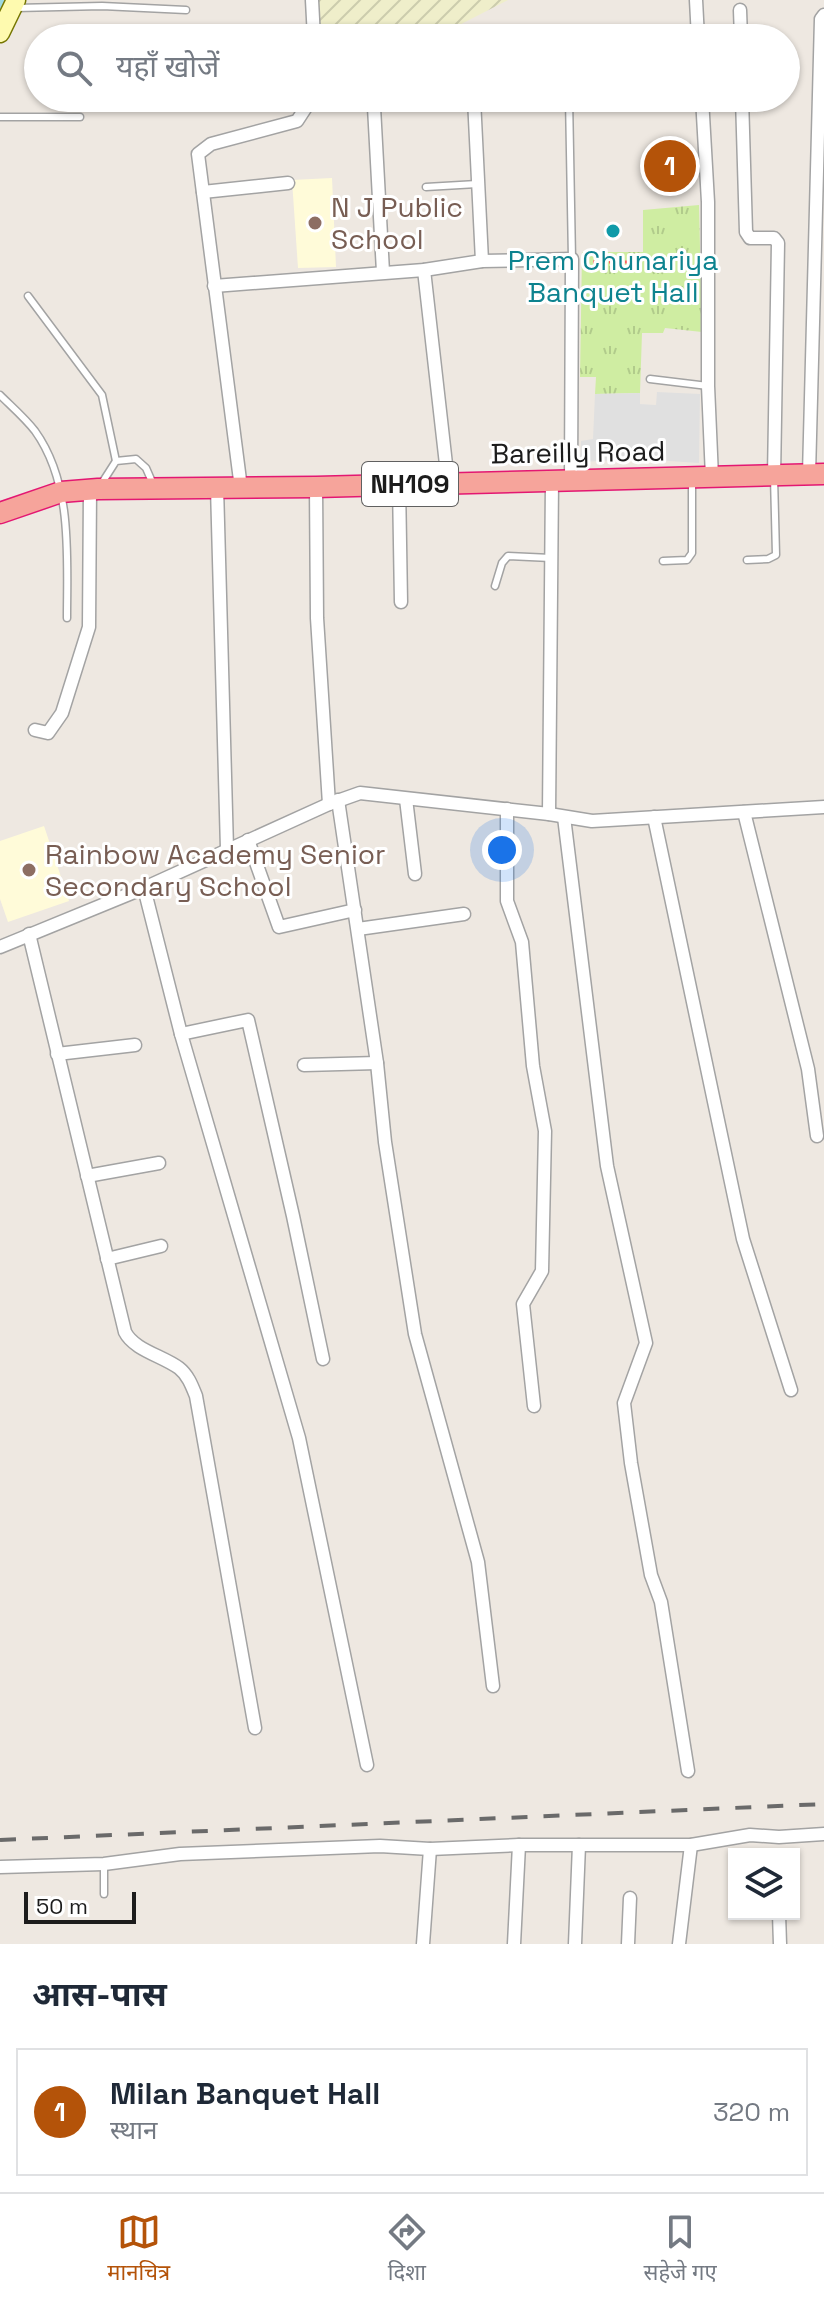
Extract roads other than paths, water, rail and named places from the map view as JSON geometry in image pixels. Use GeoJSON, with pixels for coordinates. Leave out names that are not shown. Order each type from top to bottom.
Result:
{"type":"FeatureCollection","features":[{"type":"Feature","properties":{"kind":"highway","name":"Bareilly Road"},"geometry":{"type":"LineString","coordinates":[[0,513],[61,492],[94,489],[316,487],[816,474]]}},
{"type":"Feature","properties":{"kind":"main road"},"geometry":{"type":"LineString","coordinates":[[0,33],[14,4]]}},
{"type":"Feature","properties":{"kind":"street"},"geometry":{"type":"LineString","coordinates":[[312,0],[313,24]]}},
{"type":"Feature","properties":{"kind":"street"},"geometry":{"type":"LineString","coordinates":[[696,0],[697,24]]}},
{"type":"Feature","properties":{"kind":"street"},"geometry":{"type":"LineString","coordinates":[[740,10],[740,24]]}},
{"type":"Feature","properties":{"kind":"street"},"geometry":{"type":"LineString","coordinates":[[816,474],[819,64],[821,19],[824,15]]}},
{"type":"Feature","properties":{"kind":"street"},"geometry":{"type":"LineString","coordinates":[[241,488],[198,154],[211,144],[297,121],[303,112]]}},
{"type":"Feature","properties":{"kind":"street"},"geometry":{"type":"LineString","coordinates":[[374,112],[383,272]]}},
{"type":"Feature","properties":{"kind":"street"},"geometry":{"type":"LineString","coordinates":[[474,112],[482,261]]}},
{"type":"Feature","properties":{"kind":"street"},"geometry":{"type":"LineString","coordinates":[[702,477],[708,386],[708,202],[703,112]]}},
{"type":"Feature","properties":{"kind":"street"},"geometry":{"type":"LineString","coordinates":[[742,112],[746,232],[750,238],[774,238],[778,243],[774,476]]}},
{"type":"Feature","properties":{"kind":"street"},"geometry":{"type":"LineString","coordinates":[[203,192],[288,183]]}},
{"type":"Feature","properties":{"kind":"street"},"geometry":{"type":"LineString","coordinates":[[214,286],[424,270],[482,261],[572,261],[562,480],[551,558],[549,814]]}},
{"type":"Feature","properties":{"kind":"street"},"geometry":{"type":"LineString","coordinates":[[424,270],[448,482]]}},
{"type":"Feature","properties":{"kind":"street"},"geometry":{"type":"LineString","coordinates":[[399,484],[401,602]]}},
{"type":"Feature","properties":{"kind":"street"},"geometry":{"type":"LineString","coordinates":[[217,487],[227,849]]}},
{"type":"Feature","properties":{"kind":"street"},"geometry":{"type":"LineString","coordinates":[[316,487],[317,618],[334,802],[358,929],[385,1142],[417,1346],[478,1562],[493,1686]]}},
{"type":"Feature","properties":{"kind":"street"},"geometry":{"type":"LineString","coordinates":[[35,730],[48,733],[62,713],[89,627],[94,489]]}},
{"type":"Feature","properties":{"kind":"street"},"geometry":{"type":"LineString","coordinates":[[0,947],[360,793],[592,821],[824,807]]}},
{"type":"Feature","properties":{"kind":"street"},"geometry":{"type":"LineString","coordinates":[[406,799],[415,874]]}},
{"type":"Feature","properties":{"kind":"street"},"geometry":{"type":"LineString","coordinates":[[507,809],[507,901],[522,942],[533,1066],[545,1131],[542,1271],[523,1304],[534,1406]]}},
{"type":"Feature","properties":{"kind":"street"},"geometry":{"type":"LineString","coordinates":[[744,812],[808,1069],[817,1136]]}},
{"type":"Feature","properties":{"kind":"street"},"geometry":{"type":"LineString","coordinates":[[564,817],[607,1166],[646,1343],[624,1403],[631,1463],[651,1575],[661,1602],[688,1771]]}},
{"type":"Feature","properties":{"kind":"street"},"geometry":{"type":"LineString","coordinates":[[654,817],[743,1239],[791,1390]]}},
{"type":"Feature","properties":{"kind":"street"},"geometry":{"type":"LineString","coordinates":[[248,840],[279,927],[355,910]]}},
{"type":"Feature","properties":{"kind":"street"},"geometry":{"type":"LineString","coordinates":[[144,888],[181,1034],[299,1438],[367,1765]]}},
{"type":"Feature","properties":{"kind":"street"},"geometry":{"type":"LineString","coordinates":[[358,929],[464,914]]}},
{"type":"Feature","properties":{"kind":"street"},"geometry":{"type":"LineString","coordinates":[[29,934],[127,1337],[180,1368],[188,1377],[196,1396],[255,1728]]}},
{"type":"Feature","properties":{"kind":"street"},"geometry":{"type":"LineString","coordinates":[[181,1034],[248,1020],[323,1359]]}},
{"type":"Feature","properties":{"kind":"street"},"geometry":{"type":"LineString","coordinates":[[57,1054],[135,1045]]}},
{"type":"Feature","properties":{"kind":"street"},"geometry":{"type":"LineString","coordinates":[[304,1065],[377,1063]]}},
{"type":"Feature","properties":{"kind":"street"},"geometry":{"type":"LineString","coordinates":[[87,1176],[159,1163]]}},
{"type":"Feature","properties":{"kind":"street"},"geometry":{"type":"LineString","coordinates":[[107,1259],[161,1246]]}},
{"type":"Feature","properties":{"kind":"street"},"geometry":{"type":"LineString","coordinates":[[0,1867],[104,1864],[180,1854],[380,1846],[430,1849],[519,1845],[691,1845],[750,1835],[824,1834]]}},
{"type":"Feature","properties":{"kind":"street"},"geometry":{"type":"LineString","coordinates":[[514,1944],[519,1845]]}},
{"type":"Feature","properties":{"kind":"street"},"geometry":{"type":"LineString","coordinates":[[575,1944],[579,1845]]}},
{"type":"Feature","properties":{"kind":"street"},"geometry":{"type":"LineString","coordinates":[[679,1944],[691,1845]]}},
{"type":"Feature","properties":{"kind":"street"},"geometry":{"type":"LineString","coordinates":[[423,1944],[430,1849]]}},
{"type":"Feature","properties":{"kind":"street"},"geometry":{"type":"LineString","coordinates":[[628,1944],[630,1898]]}},
{"type":"Feature","properties":{"kind":"street"},"geometry":{"type":"LineString","coordinates":[[779,1920],[780,1944]]}},
{"type":"Feature","properties":{"kind":"lane"},"geometry":{"type":"LineString","coordinates":[[14,4],[186,10]]}},
{"type":"Feature","properties":{"kind":"lane"},"geometry":{"type":"LineString","coordinates":[[569,112],[572,261]]}},
{"type":"Feature","properties":{"kind":"lane"},"geometry":{"type":"LineString","coordinates":[[0,117],[80,117]]}},
{"type":"Feature","properties":{"kind":"lane"},"geometry":{"type":"LineString","coordinates":[[426,187],[477,184]]}},
{"type":"Feature","properties":{"kind":"lane"},"geometry":{"type":"LineString","coordinates":[[28,296],[102,395],[116,461]]}},
{"type":"Feature","properties":{"kind":"lane"},"geometry":{"type":"LineString","coordinates":[[650,379],[708,386]]}},
{"type":"Feature","properties":{"kind":"lane"},"geometry":{"type":"LineString","coordinates":[[0,395],[35,431],[61,492],[67,534],[67,618]]}},
{"type":"Feature","properties":{"kind":"lane"},"geometry":{"type":"LineString","coordinates":[[94,489],[116,461],[136,459],[146,468],[155,489]]}},
{"type":"Feature","properties":{"kind":"lane"},"geometry":{"type":"LineString","coordinates":[[747,560],[768,559],[776,555],[774,476]]}},
{"type":"Feature","properties":{"kind":"lane"},"geometry":{"type":"LineString","coordinates":[[663,561],[687,560],[692,553],[702,477]]}},
{"type":"Feature","properties":{"kind":"lane"},"geometry":{"type":"LineString","coordinates":[[495,586],[502,563],[508,556],[551,558]]}},
{"type":"Feature","properties":{"kind":"lane"},"geometry":{"type":"LineString","coordinates":[[104,1864],[104,1894]]}},
{"type":"Feature","properties":{"kind":"railway"},"geometry":{"type":"LineString","coordinates":[[0,1840],[824,1804]]}},
{"type":"Feature","properties":{"kind":"place","name":"Milan Banquet Hall"},"geometry":{"type":"Point","coordinates":[670,166]}},
{"type":"Feature","properties":{"kind":"place","name":"N J Public School"},"geometry":{"type":"Point","coordinates":[315,223]}},
{"type":"Feature","properties":{"kind":"place","name":"Prem Chunariya Banquet Hall"},"geometry":{"type":"Point","coordinates":[613,231]}},
{"type":"Feature","properties":{"kind":"place","name":"Rainbow Academy Senior Secondary School"},"geometry":{"type":"Point","coordinates":[29,870]}}]}
